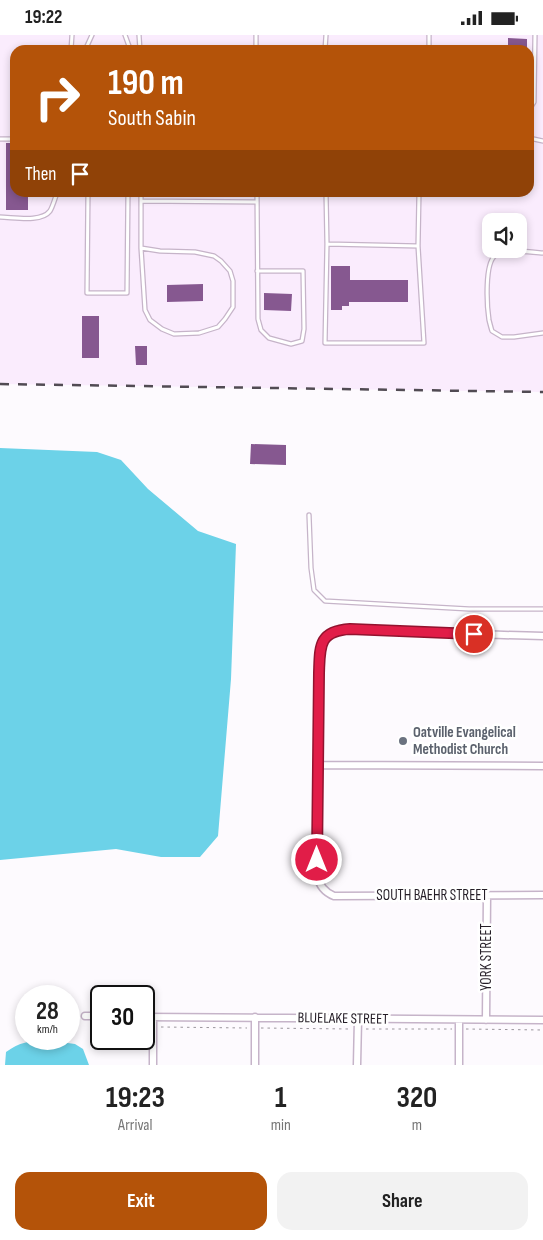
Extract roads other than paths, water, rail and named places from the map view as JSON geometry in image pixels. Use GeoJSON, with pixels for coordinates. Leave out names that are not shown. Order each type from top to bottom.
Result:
{"type":"FeatureCollection","features":[{"type":"Feature","properties":{"kind":"street"},"geometry":{"type":"LineString","coordinates":[[543,636],[350,629],[334,631],[326,637],[320,649],[318,765],[543,766]]}},
{"type":"Feature","properties":{"kind":"street","name":"SOUTH BAEHR STREET"},"geometry":{"type":"LineString","coordinates":[[318,765],[317,875],[323,890],[334,896],[543,895]]}},
{"type":"Feature","properties":{"kind":"street","name":"YORK STREET"},"geometry":{"type":"LineString","coordinates":[[486,1020],[487,895]]}},
{"type":"Feature","properties":{"kind":"street"},"geometry":{"type":"LineString","coordinates":[[85,1016],[90,1016]]}},
{"type":"Feature","properties":{"kind":"street","name":"BLUELAKE STREET"},"geometry":{"type":"LineString","coordinates":[[155,1017],[543,1020]]}},
{"type":"Feature","properties":{"kind":"street"},"geometry":{"type":"LineString","coordinates":[[255,1017],[255,1065]]}},
{"type":"Feature","properties":{"kind":"street"},"geometry":{"type":"LineString","coordinates":[[357,1065],[358,1019]]}},
{"type":"Feature","properties":{"kind":"street"},"geometry":{"type":"LineString","coordinates":[[459,1019],[459,1065]]}},
{"type":"Feature","properties":{"kind":"street"},"geometry":{"type":"LineString","coordinates":[[153,1050],[153,1065]]}},
{"type":"Feature","properties":{"kind":"lane"},"geometry":{"type":"LineString","coordinates":[[534,102],[535,35]]}},
{"type":"Feature","properties":{"kind":"lane"},"geometry":{"type":"LineString","coordinates":[[0,217],[38,219],[50,211],[55,197]]}},
{"type":"Feature","properties":{"kind":"lane"},"geometry":{"type":"LineString","coordinates":[[88,197],[87,293],[127,293],[128,197]]}},
{"type":"Feature","properties":{"kind":"lane"},"geometry":{"type":"LineString","coordinates":[[141,197],[141,248],[145,310],[150,320],[162,329],[174,334],[199,333],[218,327],[233,307],[233,281],[230,271],[221,261],[214,256],[195,252],[160,251],[141,248]]}},
{"type":"Feature","properties":{"kind":"lane"},"geometry":{"type":"LineString","coordinates":[[257,197],[258,319],[261,330],[269,339],[291,344],[302,341],[304,329],[303,271],[258,271]]}},
{"type":"Feature","properties":{"kind":"lane"},"geometry":{"type":"LineString","coordinates":[[326,197],[325,343],[424,343],[418,246],[418,197]]}},
{"type":"Feature","properties":{"kind":"lane"},"geometry":{"type":"LineString","coordinates":[[141,201],[257,202]]}},
{"type":"Feature","properties":{"kind":"lane"},"geometry":{"type":"LineString","coordinates":[[327,244],[418,246]]}},
{"type":"Feature","properties":{"kind":"lane"},"geometry":{"type":"LineString","coordinates":[[543,253],[518,251],[497,254],[491,259],[487,282],[489,320],[492,331],[502,337],[543,333]]}},
{"type":"Feature","properties":{"kind":"lane"},"geometry":{"type":"LineString","coordinates":[[309,515],[311,568],[314,589],[325,601],[469,609],[543,609]]}},
{"type":"Feature","properties":{"kind":"water"},"geometry":{"type":"Polygon","coordinates":[[[0,448],[97,452],[121,460],[148,489],[198,531],[236,544],[231,679],[218,836],[200,857],[161,857],[116,849],[0,860],[0,448]]]}},
{"type":"Feature","properties":{"kind":"water"},"geometry":{"type":"Polygon","coordinates":[[[15,1047],[15,1050],[80,1050],[80,1047],[83,1049],[89,1065],[5,1065],[6,1052],[15,1047]]]}},
{"type":"Feature","properties":{"kind":"railway"},"geometry":{"type":"LineString","coordinates":[[0,384],[543,392]]}},
{"type":"Feature","properties":{"kind":"place","name":"Oatville Evangelical Methodist Church"},"geometry":{"type":"Point","coordinates":[403,741]}}]}
